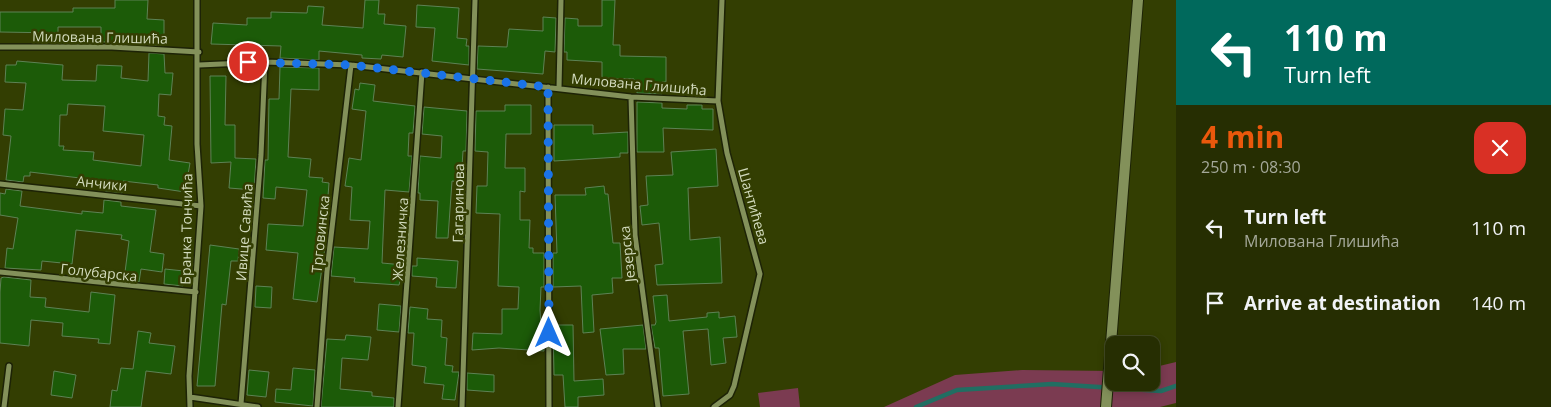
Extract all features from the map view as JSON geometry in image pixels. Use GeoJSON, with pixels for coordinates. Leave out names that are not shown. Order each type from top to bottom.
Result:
{"type":"FeatureCollection","features":[{"type":"Feature","properties":{"kind":"main road"},"geometry":{"type":"LineString","coordinates":[[1106,407],[1138,0]]}},
{"type":"Feature","properties":{"kind":"street","name":"Бранка Тончића"},"geometry":{"type":"LineString","coordinates":[[190,407],[201,206],[197,144],[198,0]]}},
{"type":"Feature","properties":{"kind":"street","name":"Гагаринова"},"geometry":{"type":"LineString","coordinates":[[462,407],[475,0]]}},
{"type":"Feature","properties":{"kind":"street"},"geometry":{"type":"LineString","coordinates":[[559,88],[561,0]]}},
{"type":"Feature","properties":{"kind":"street","name":"Шантићева"},"geometry":{"type":"LineString","coordinates":[[714,407],[730,395],[734,386],[760,274],[727,153],[718,101],[722,0]]}},
{"type":"Feature","properties":{"kind":"street","name":"Милована Глишића"},"geometry":{"type":"LineString","coordinates":[[0,47],[112,47],[199,52]]}},
{"type":"Feature","properties":{"kind":"street","name":"Милована Глишића"},"geometry":{"type":"LineString","coordinates":[[199,65],[264,62],[351,65],[631,97],[718,101]]}},
{"type":"Feature","properties":{"kind":"street","name":"Ивице Савића"},"geometry":{"type":"LineString","coordinates":[[241,404],[261,155],[264,62]]}},
{"type":"Feature","properties":{"kind":"street","name":"Трговинска"},"geometry":{"type":"LineString","coordinates":[[317,407],[327,271],[351,65]]}},
{"type":"Feature","properties":{"kind":"street","name":"Железничка"},"geometry":{"type":"LineString","coordinates":[[398,407],[422,72]]}},
{"type":"Feature","properties":{"kind":"street"},"geometry":{"type":"LineString","coordinates":[[548,87],[549,407]]}},
{"type":"Feature","properties":{"kind":"street","name":"Језерска"},"geometry":{"type":"LineString","coordinates":[[631,97],[635,235],[658,407]]}},
{"type":"Feature","properties":{"kind":"street","name":"Анчики"},"geometry":{"type":"LineString","coordinates":[[0,184],[201,206]]}},
{"type":"Feature","properties":{"kind":"street","name":"Голубарска"},"geometry":{"type":"LineString","coordinates":[[0,272],[196,292]]}},
{"type":"Feature","properties":{"kind":"street"},"geometry":{"type":"LineString","coordinates":[[4,407],[9,366]]}},
{"type":"Feature","properties":{"kind":"street"},"geometry":{"type":"LineString","coordinates":[[190,396],[258,407]]}},
{"type":"Feature","properties":{"kind":"shaded area"},"geometry":{"type":"Polygon","coordinates":[[[1176,362],[1176,403],[1160,407],[884,407],[955,375],[1022,370],[1105,371],[1105,391],[1160,391],[1160,366],[1176,362]]]}},
{"type":"Feature","properties":{"kind":"shaded area"},"geometry":{"type":"Polygon","coordinates":[[[798,388],[800,407],[760,407],[758,393],[798,388]]]}},
{"type":"Feature","properties":{"kind":"building"},"geometry":{"type":"Polygon","coordinates":[[[115,0],[148,0],[147,19],[164,20],[164,46],[149,45],[149,40],[101,42],[101,27],[58,27],[58,33],[0,32],[0,12],[73,12],[73,8],[115,8],[115,0]]]}},
{"type":"Feature","properties":{"kind":"building"},"geometry":{"type":"Polygon","coordinates":[[[365,0],[379,0],[378,14],[385,14],[384,24],[406,26],[403,57],[382,55],[381,59],[362,58],[362,55],[319,51],[319,60],[280,58],[281,46],[211,44],[213,23],[247,25],[247,18],[271,18],[271,12],[307,13],[308,6],[324,7],[322,25],[363,28],[365,0]]]}},
{"type":"Feature","properties":{"kind":"building"},"geometry":{"type":"Polygon","coordinates":[[[602,0],[615,0],[613,45],[620,45],[620,56],[666,57],[666,82],[662,82],[662,94],[637,93],[637,84],[634,84],[634,79],[602,78],[602,62],[567,60],[567,52],[564,52],[565,18],[578,19],[578,26],[602,26],[602,0]]]}},
{"type":"Feature","properties":{"kind":"building"},"geometry":{"type":"Polygon","coordinates":[[[417,5],[459,8],[457,38],[467,39],[466,46],[469,46],[469,65],[432,61],[435,28],[416,27],[417,5]]]}},
{"type":"Feature","properties":{"kind":"building"},"geometry":{"type":"Polygon","coordinates":[[[543,17],[556,18],[555,52],[545,51],[543,74],[477,69],[478,46],[507,47],[509,29],[543,31],[543,17]]]}},
{"type":"Feature","properties":{"kind":"building"},"geometry":{"type":"Polygon","coordinates":[[[149,53],[164,54],[165,73],[173,73],[171,95],[159,94],[158,116],[165,117],[164,125],[172,126],[169,160],[190,163],[185,192],[158,188],[158,185],[123,181],[122,193],[105,191],[105,181],[30,172],[30,176],[24,176],[23,182],[6,180],[11,136],[3,135],[5,109],[23,110],[26,83],[5,82],[6,65],[16,65],[17,61],[63,65],[62,80],[96,81],[97,65],[122,66],[121,78],[148,81],[149,53]],[[68,104],[67,115],[60,115],[59,146],[64,146],[63,150],[94,152],[93,160],[141,166],[144,135],[103,131],[105,106],[68,104]]]}},
{"type":"Feature","properties":{"kind":"building"},"geometry":{"type":"Polygon","coordinates":[[[280,67],[319,68],[319,90],[291,89],[288,157],[311,159],[309,177],[323,178],[322,182],[329,183],[328,196],[325,196],[319,246],[325,247],[317,302],[293,299],[298,253],[266,250],[268,224],[303,226],[307,190],[276,187],[275,199],[263,198],[265,160],[268,160],[269,99],[279,99],[280,67]]]}},
{"type":"Feature","properties":{"kind":"building"},"geometry":{"type":"Polygon","coordinates":[[[210,76],[226,76],[225,125],[235,125],[235,158],[256,159],[254,190],[229,188],[231,162],[211,163],[210,76]]]}},
{"type":"Feature","properties":{"kind":"building"},"geometry":{"type":"Polygon","coordinates":[[[360,83],[375,85],[373,101],[415,106],[413,133],[409,133],[408,156],[412,156],[409,192],[385,190],[382,263],[404,265],[399,285],[354,282],[355,278],[331,276],[334,247],[368,249],[370,221],[350,220],[352,187],[345,186],[349,158],[361,160],[366,111],[352,109],[355,89],[359,90],[360,83]]]}},
{"type":"Feature","properties":{"kind":"building"},"geometry":{"type":"Polygon","coordinates":[[[637,102],[662,103],[662,108],[687,109],[687,105],[702,105],[702,109],[713,109],[713,130],[663,128],[664,152],[637,152],[637,102]]]}},
{"type":"Feature","properties":{"kind":"building"},"geometry":{"type":"Polygon","coordinates":[[[505,105],[531,105],[531,134],[506,134],[505,168],[525,168],[525,192],[520,191],[520,220],[530,220],[529,248],[533,248],[533,253],[544,253],[544,287],[541,287],[540,310],[541,325],[544,325],[544,351],[499,348],[472,350],[473,333],[502,334],[502,309],[518,309],[519,287],[498,286],[500,214],[476,213],[477,186],[487,186],[488,152],[475,151],[476,111],[505,111],[505,105]]]}},
{"type":"Feature","properties":{"kind":"building"},"geometry":{"type":"Polygon","coordinates":[[[424,107],[467,111],[466,151],[463,151],[461,182],[452,181],[448,238],[436,238],[438,201],[420,200],[420,193],[418,193],[420,156],[441,158],[442,136],[422,134],[424,107]]]}},
{"type":"Feature","properties":{"kind":"building"},"geometry":{"type":"Polygon","coordinates":[[[554,125],[593,125],[593,134],[628,132],[628,153],[620,153],[620,157],[554,161],[554,125]]]}},
{"type":"Feature","properties":{"kind":"building"},"geometry":{"type":"Polygon","coordinates":[[[716,149],[718,186],[688,188],[690,240],[720,237],[722,283],[657,285],[655,265],[663,264],[659,223],[642,225],[640,206],[648,205],[646,176],[673,175],[671,152],[716,149]]]}},
{"type":"Feature","properties":{"kind":"building"},"geometry":{"type":"Polygon","coordinates":[[[604,186],[605,194],[608,194],[613,243],[620,243],[622,278],[612,278],[613,293],[592,295],[594,332],[583,333],[581,286],[553,287],[553,253],[557,253],[555,195],[586,195],[585,188],[604,186]]]}},
{"type":"Feature","properties":{"kind":"building"},"geometry":{"type":"Polygon","coordinates":[[[6,189],[22,191],[20,206],[82,214],[82,211],[103,213],[104,200],[121,202],[121,206],[156,210],[150,252],[164,254],[162,272],[141,269],[139,282],[124,280],[129,241],[121,239],[122,235],[76,230],[72,264],[42,261],[41,270],[5,268],[7,248],[13,249],[18,218],[0,215],[0,193],[5,194],[6,189]]]}},
{"type":"Feature","properties":{"kind":"building"},"geometry":{"type":"Polygon","coordinates":[[[210,245],[239,249],[238,261],[231,261],[226,305],[222,304],[215,386],[197,386],[210,245]]]}},
{"type":"Feature","properties":{"kind":"building"},"geometry":{"type":"Polygon","coordinates":[[[417,258],[458,261],[456,288],[436,287],[437,278],[412,276],[412,266],[417,266],[417,258]]]}},
{"type":"Feature","properties":{"kind":"building"},"geometry":{"type":"Polygon","coordinates":[[[165,269],[184,271],[183,286],[164,284],[165,269]]]}},
{"type":"Feature","properties":{"kind":"building"},"geometry":{"type":"Polygon","coordinates":[[[1,278],[31,280],[30,297],[46,298],[45,307],[89,312],[91,292],[115,295],[110,344],[98,343],[99,339],[62,336],[63,323],[31,320],[29,346],[0,343],[0,292],[1,278]]]}},
{"type":"Feature","properties":{"kind":"building"},"geometry":{"type":"Polygon","coordinates":[[[256,286],[272,287],[271,308],[255,307],[256,286]]]}},
{"type":"Feature","properties":{"kind":"building"},"geometry":{"type":"Polygon","coordinates":[[[667,295],[669,321],[707,317],[707,313],[719,312],[719,318],[735,316],[737,337],[723,338],[726,363],[711,365],[708,329],[683,331],[689,394],[663,396],[659,348],[655,348],[651,325],[655,325],[656,322],[653,296],[667,295]]]}},
{"type":"Feature","properties":{"kind":"building"},"geometry":{"type":"Polygon","coordinates":[[[379,304],[401,306],[399,332],[377,330],[379,304]]]}},
{"type":"Feature","properties":{"kind":"building"},"geometry":{"type":"Polygon","coordinates":[[[410,307],[428,309],[427,319],[442,320],[441,337],[447,338],[445,365],[453,366],[452,372],[459,372],[455,400],[442,399],[444,385],[424,383],[426,367],[412,365],[414,333],[408,333],[410,307]]]}},
{"type":"Feature","properties":{"kind":"building"},"geometry":{"type":"Polygon","coordinates":[[[553,325],[573,325],[574,381],[603,379],[604,395],[578,397],[578,407],[565,407],[563,375],[554,375],[553,325]]]}},
{"type":"Feature","properties":{"kind":"building"},"geometry":{"type":"Polygon","coordinates":[[[643,325],[646,349],[623,349],[624,374],[606,375],[600,329],[643,325]]]}},
{"type":"Feature","properties":{"kind":"building"},"geometry":{"type":"Polygon","coordinates":[[[138,331],[151,333],[149,343],[175,346],[171,374],[146,371],[141,407],[110,407],[112,390],[117,391],[121,368],[133,369],[138,331]]]}},
{"type":"Feature","properties":{"kind":"building"},"geometry":{"type":"Polygon","coordinates":[[[346,335],[371,337],[368,360],[342,358],[340,389],[372,392],[372,396],[394,398],[394,407],[321,407],[327,339],[345,340],[346,335]]]}},
{"type":"Feature","properties":{"kind":"building"},"geometry":{"type":"Polygon","coordinates":[[[293,368],[315,370],[313,406],[275,402],[276,389],[291,390],[293,368]]]}},
{"type":"Feature","properties":{"kind":"building"},"geometry":{"type":"Polygon","coordinates":[[[249,370],[269,372],[266,397],[247,395],[249,370]]]}},
{"type":"Feature","properties":{"kind":"building"},"geometry":{"type":"Polygon","coordinates":[[[54,371],[76,375],[72,398],[51,395],[54,371]]]}},
{"type":"Feature","properties":{"kind":"building"},"geometry":{"type":"Polygon","coordinates":[[[467,373],[494,375],[494,392],[467,390],[467,373]]]}},
{"type":"Feature","properties":{"kind":"waterway"},"geometry":{"type":"LineString","coordinates":[[916,407],[957,390],[1052,384],[1161,391],[1176,386]]}},
{"type":"Feature","properties":{"kind":"route"},"geometry":{"type":"LineString","coordinates":[[248,62],[351,65],[548,87],[549,333]]}}]}
